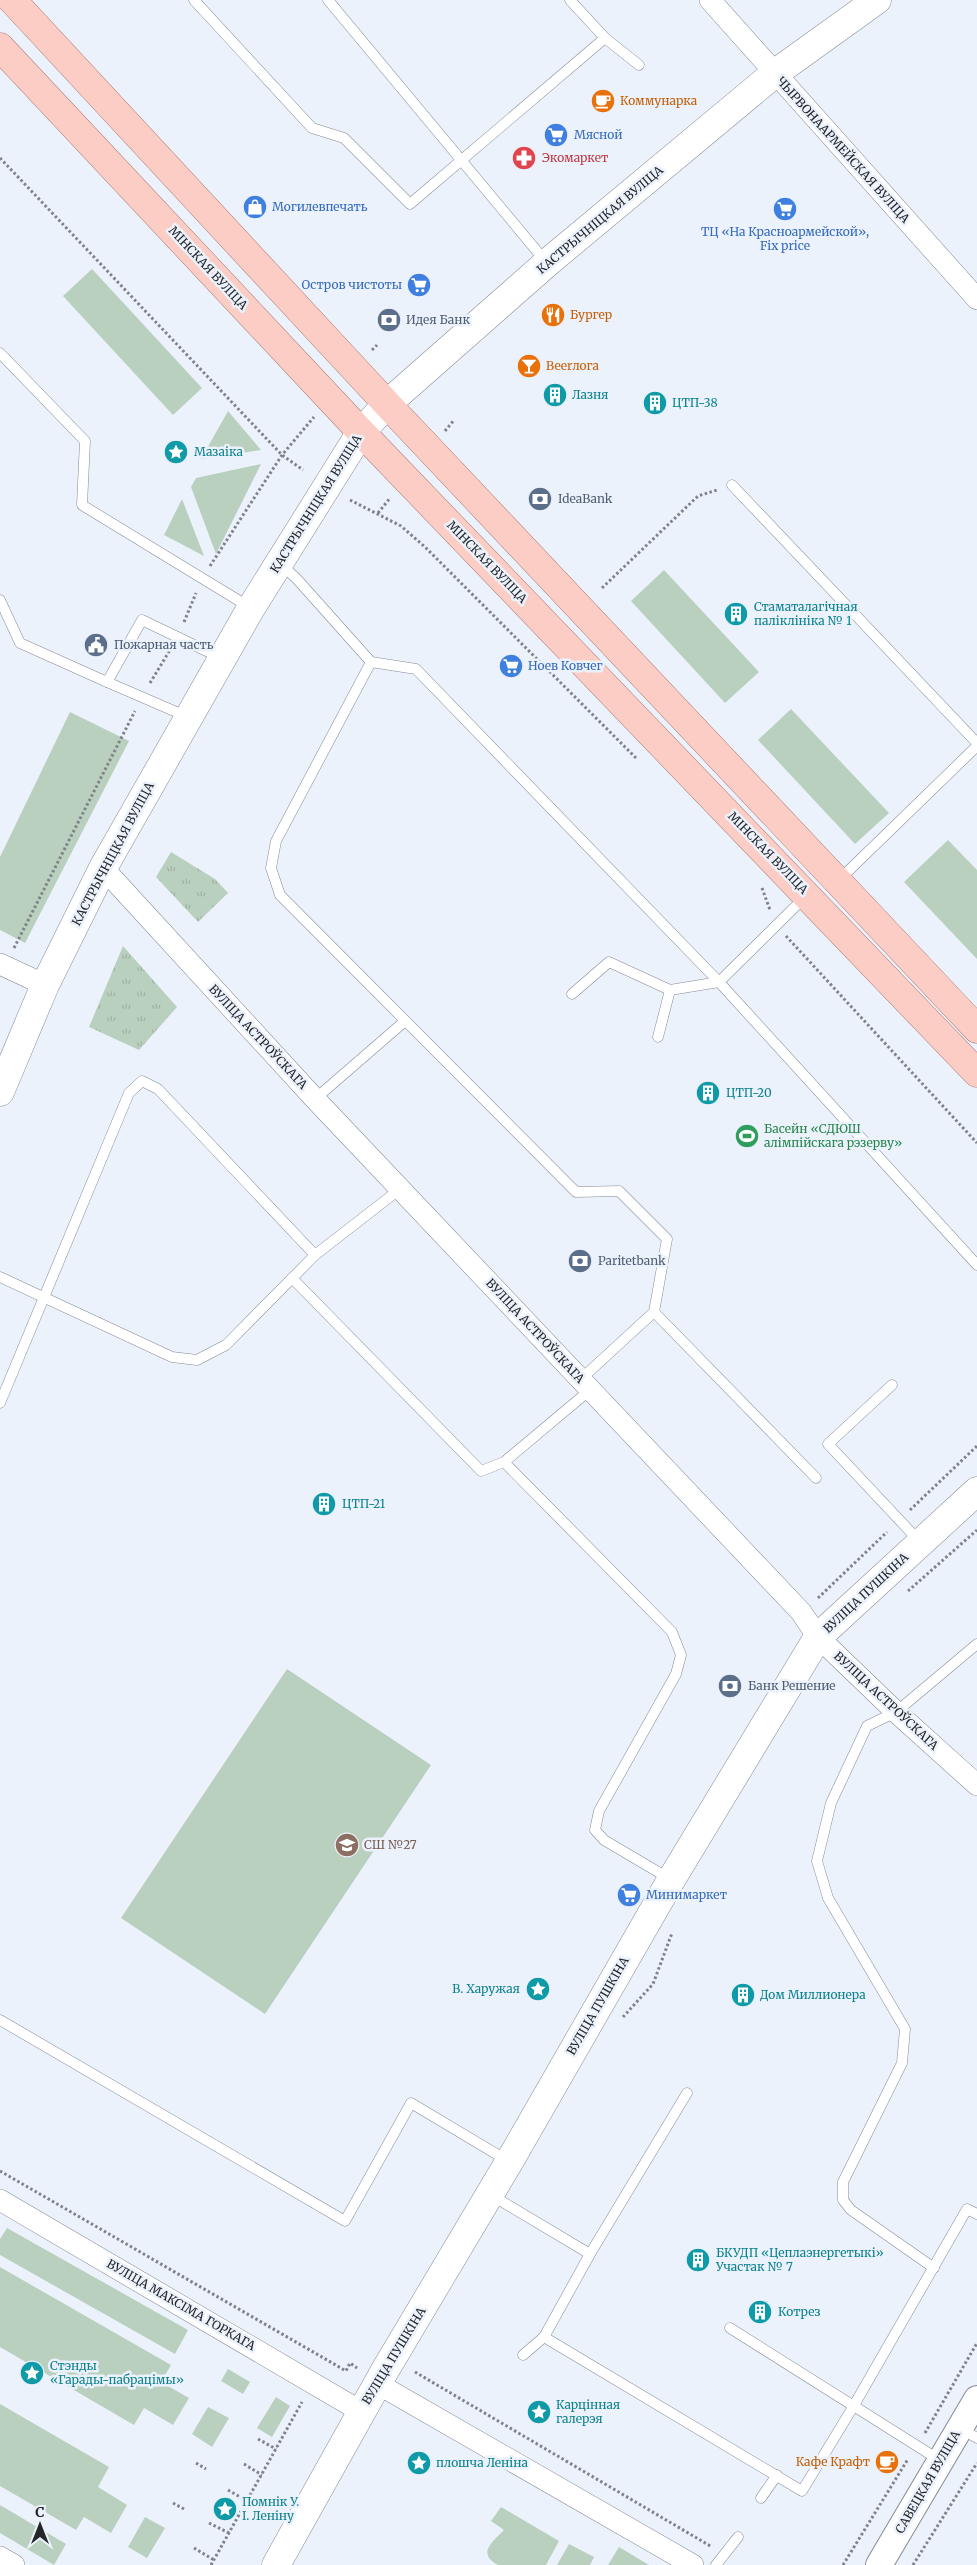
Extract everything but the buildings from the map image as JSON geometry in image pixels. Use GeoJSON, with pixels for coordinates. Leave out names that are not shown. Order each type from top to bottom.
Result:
{"type":"FeatureCollection","features":[{"type":"Feature","properties":{"kind":"main road"},"geometry":{"type":"LineString","coordinates":[[12,0],[387,404],[977,1029]]}},
{"type":"Feature","properties":{"kind":"main road","name":"КАСТРЫЧНІЦКАЯ ВУЛІЦА"},"geometry":{"type":"LineString","coordinates":[[0,1092],[45,985],[103,868],[251,608],[361,432],[387,404],[548,263],[774,74],[877,0]]}},
{"type":"Feature","properties":{"kind":"main road","name":"МІНСКАЯ ВУЛІЦА"},"geometry":{"type":"LineString","coordinates":[[0,47],[361,432],[808,894],[977,1073]]}},
{"type":"Feature","properties":{"kind":"main road","name":"ВУЛІЦА ПУШКІНА"},"geometry":{"type":"LineString","coordinates":[[276,2565],[378,2384],[509,2162],[671,1880],[818,1637],[977,1491]]}},
{"type":"Feature","properties":{"kind":"street","name":"ЧЫРВОНААРМЕЙСКАЯ ВУЛІЦА"},"geometry":{"type":"LineString","coordinates":[[710,0],[774,74],[977,298]]}},
{"type":"Feature","properties":{"kind":"street","name":"ВУЛІЦА АСТРОЎСКАГА"},"geometry":{"type":"LineString","coordinates":[[103,868],[315,1099],[801,1612],[818,1637],[896,1712],[977,1785]]}},
{"type":"Feature","properties":{"kind":"street"},"geometry":{"type":"LineString","coordinates":[[0,964],[45,985]]}},
{"type":"Feature","properties":{"kind":"street","name":"ВУЛІЦА МАКСІМА ГОРКАГА"},"geometry":{"type":"LineString","coordinates":[[0,2200],[362,2412]]}},
{"type":"Feature","properties":{"kind":"street"},"geometry":{"type":"LineString","coordinates":[[378,2384],[693,2565]]}},
{"type":"Feature","properties":{"kind":"street","name":"САВЕЦКАЯ ВУЛІЦА"},"geometry":{"type":"LineString","coordinates":[[879,2565],[942,2462],[968,2433],[977,2399]]}},
{"type":"Feature","properties":{"kind":"street"},"geometry":{"type":"LineString","coordinates":[[0,2557],[14,2565]]}},
{"type":"Feature","properties":{"kind":"lane"},"geometry":{"type":"LineString","coordinates":[[194,0],[312,128],[344,138],[410,204],[459,160],[605,38]]}},
{"type":"Feature","properties":{"kind":"lane"},"geometry":{"type":"LineString","coordinates":[[328,0],[459,160],[548,263]]}},
{"type":"Feature","properties":{"kind":"lane"},"geometry":{"type":"LineString","coordinates":[[570,0],[605,38],[639,65]]}},
{"type":"Feature","properties":{"kind":"lane"},"geometry":{"type":"LineString","coordinates":[[0,353],[85,441],[82,505],[251,608]]}},
{"type":"Feature","properties":{"kind":"lane"},"geometry":{"type":"LineString","coordinates":[[732,485],[977,744],[838,881]]}},
{"type":"Feature","properties":{"kind":"lane"},"geometry":{"type":"LineString","coordinates":[[279,564],[296,578],[371,662],[416,669],[719,982],[977,1264]]}},
{"type":"Feature","properties":{"kind":"lane"},"geometry":{"type":"LineString","coordinates":[[0,600],[20,643],[189,718]]}},
{"type":"Feature","properties":{"kind":"lane"},"geometry":{"type":"LineString","coordinates":[[107,682],[142,620],[222,658]]}},
{"type":"Feature","properties":{"kind":"lane"},"geometry":{"type":"LineString","coordinates":[[292,1278],[481,1471],[504,1462],[586,1384],[654,1312],[667,1239],[619,1191],[576,1192],[280,895],[271,868],[276,841],[371,662]]}},
{"type":"Feature","properties":{"kind":"lane"},"geometry":{"type":"LineString","coordinates":[[572,994],[609,962],[670,990],[719,982],[808,894]]}},
{"type":"Feature","properties":{"kind":"lane"},"geometry":{"type":"LineString","coordinates":[[658,1037],[670,990]]}},
{"type":"Feature","properties":{"kind":"lane"},"geometry":{"type":"LineString","coordinates":[[315,1099],[405,1021]]}},
{"type":"Feature","properties":{"kind":"lane"},"geometry":{"type":"LineString","coordinates":[[0,1403],[129,1092],[142,1081],[158,1089],[315,1255]]}},
{"type":"Feature","properties":{"kind":"lane"},"geometry":{"type":"LineString","coordinates":[[0,1277],[172,1357],[197,1360],[226,1345],[315,1255],[400,1189]]}},
{"type":"Feature","properties":{"kind":"lane"},"geometry":{"type":"LineString","coordinates":[[654,1312],[816,1478]]}},
{"type":"Feature","properties":{"kind":"lane"},"geometry":{"type":"LineString","coordinates":[[892,1385],[828,1444],[920,1543]]}},
{"type":"Feature","properties":{"kind":"lane"},"geometry":{"type":"LineString","coordinates":[[504,1462],[672,1632],[681,1655],[676,1674],[599,1811],[595,1830],[604,1840],[671,1880]]}},
{"type":"Feature","properties":{"kind":"lane"},"geometry":{"type":"LineString","coordinates":[[934,2268],[851,2210],[843,2200],[843,2182],[902,2062],[905,2029],[828,1898],[817,1861],[831,1802],[867,1726],[896,1712],[977,1644]]}},
{"type":"Feature","properties":{"kind":"lane"},"geometry":{"type":"LineString","coordinates":[[0,2020],[345,2221],[412,2103],[509,2162]]}},
{"type":"Feature","properties":{"kind":"lane"},"geometry":{"type":"LineString","coordinates":[[523,2355],[544,2337],[590,2254],[687,2093]]}},
{"type":"Feature","properties":{"kind":"lane"},"geometry":{"type":"LineString","coordinates":[[490,2194],[590,2254]]}},
{"type":"Feature","properties":{"kind":"lane"},"geometry":{"type":"LineString","coordinates":[[544,2337],[802,2490],[853,2407],[967,2209],[977,2214]]}},
{"type":"Feature","properties":{"kind":"lane"},"geometry":{"type":"LineString","coordinates":[[730,2328],[942,2462]]}},
{"type":"Feature","properties":{"kind":"lane"},"geometry":{"type":"LineString","coordinates":[[762,2498],[777,2475]]}},
{"type":"Feature","properties":{"kind":"lane"},"geometry":{"type":"LineString","coordinates":[[716,2565],[738,2537]]}},
{"type":"Feature","properties":{"kind":"path"},"geometry":{"type":"LineString","coordinates":[[0,158],[282,455],[303,470]]}},
{"type":"Feature","properties":{"kind":"path"},"geometry":{"type":"LineString","coordinates":[[602,588],[698,496],[732,485]]}},
{"type":"Feature","properties":{"kind":"path"},"geometry":{"type":"LineString","coordinates":[[350,500],[401,526],[425,547],[644,765]]}},
{"type":"Feature","properties":{"kind":"path"},"geometry":{"type":"LineString","coordinates":[[760,884],[776,926],[977,1143]]}},
{"type":"Feature","properties":{"kind":"path"},"geometry":{"type":"LineString","coordinates":[[903,1596],[977,1530]]}},
{"type":"Feature","properties":{"kind":"path"},"geometry":{"type":"LineString","coordinates":[[617,2024],[653,1984],[674,1926]]}},
{"type":"Feature","properties":{"kind":"path"},"geometry":{"type":"LineString","coordinates":[[0,2170],[346,2371],[350,2363]]}},
{"type":"Feature","properties":{"kind":"path"},"geometry":{"type":"LineString","coordinates":[[404,2398],[418,2365]]}},
{"type":"Feature","properties":{"kind":"path"},"geometry":{"type":"LineString","coordinates":[[415,2372],[724,2555]]}},
{"type":"Feature","properties":{"kind":"path"},"geometry":{"type":"LineString","coordinates":[[211,2565],[303,2401]]}},
{"type":"Feature","properties":{"kind":"path"},"geometry":{"type":"LineString","coordinates":[[258,2439],[276,2449]]}},
{"type":"Feature","properties":{"kind":"path"},"geometry":{"type":"LineString","coordinates":[[196,2463],[206,2468]]}},
{"type":"Feature","properties":{"kind":"path"},"geometry":{"type":"LineString","coordinates":[[914,2565],[977,2463]]}},
{"type":"Feature","properties":{"kind":"path"},"geometry":{"type":"LineString","coordinates":[[244,2464],[262,2475]]}},
{"type":"Feature","properties":{"kind":"path"},"geometry":{"type":"LineString","coordinates":[[228,2490],[247,2501]]}},
{"type":"Feature","properties":{"kind":"path"},"geometry":{"type":"LineString","coordinates":[[173,2504],[184,2509]]}},
{"type":"Feature","properties":{"kind":"path"},"geometry":{"type":"LineString","coordinates":[[209,2523],[229,2533]]}},
{"type":"Feature","properties":{"kind":"path"},"geometry":{"type":"LineString","coordinates":[[194,2548],[214,2560]]}},
{"type":"Feature","properties":{"kind":"green space"},"geometry":{"type":"Polygon","coordinates":[[[92,269],[202,388],[173,415],[63,296],[92,269]]]}},
{"type":"Feature","properties":{"kind":"green space"},"geometry":{"type":"Polygon","coordinates":[[[228,411],[261,450],[201,459],[228,411]]]}},
{"type":"Feature","properties":{"kind":"green space"},"geometry":{"type":"Polygon","coordinates":[[[261,464],[216,554],[191,487],[196,478],[261,464]]]}},
{"type":"Feature","properties":{"kind":"green space"},"geometry":{"type":"Polygon","coordinates":[[[182,499],[204,556],[164,535],[182,499]]]}},
{"type":"Feature","properties":{"kind":"green space"},"geometry":{"type":"Polygon","coordinates":[[[664,570],[759,672],[725,703],[631,601],[664,570]]]}},
{"type":"Feature","properties":{"kind":"green space"},"geometry":{"type":"Polygon","coordinates":[[[791,709],[889,813],[855,844],[758,740],[791,709]]]}},
{"type":"Feature","properties":{"kind":"green space"},"geometry":{"type":"Polygon","coordinates":[[[70,712],[129,741],[25,943],[0,930],[0,857],[70,712]]]}},
{"type":"Feature","properties":{"kind":"green space"},"geometry":{"type":"Polygon","coordinates":[[[948,840],[977,870],[977,959],[904,882],[948,840]]]}},
{"type":"Feature","properties":{"kind":"green space"},"geometry":{"type":"Polygon","coordinates":[[[171,852],[215,879],[228,893],[198,922],[156,877],[171,852]]]}},
{"type":"Feature","properties":{"kind":"green space"},"geometry":{"type":"Polygon","coordinates":[[[123,946],[177,1007],[139,1050],[89,1027],[123,946]]]}},
{"type":"Feature","properties":{"kind":"green space"},"geometry":{"type":"Polygon","coordinates":[[[287,1669],[431,1765],[265,2014],[121,1918],[287,1669]]]}},
{"type":"Feature","properties":{"kind":"green space"},"geometry":{"type":"Polygon","coordinates":[[[7,2228],[188,2330],[175,2354],[0,2255],[0,2239],[7,2228]]]}},
{"type":"Feature","properties":{"kind":"green space"},"geometry":{"type":"Polygon","coordinates":[[[0,2267],[171,2365],[161,2382],[189,2398],[173,2425],[144,2408],[134,2425],[0,2347],[0,2267]]]}},
{"type":"Feature","properties":{"kind":"green space"},"geometry":{"type":"Polygon","coordinates":[[[228,2369],[250,2382],[243,2394],[221,2381],[228,2369]]]}},
{"type":"Feature","properties":{"kind":"green space"},"geometry":{"type":"Polygon","coordinates":[[[276,2397],[290,2406],[272,2437],[257,2428],[276,2397]]]}},
{"type":"Feature","properties":{"kind":"green space"},"geometry":{"type":"Polygon","coordinates":[[[0,2404],[109,2467],[98,2487],[127,2505],[111,2533],[84,2517],[76,2530],[0,2486],[0,2404]]]}},
{"type":"Feature","properties":{"kind":"green space"},"geometry":{"type":"Polygon","coordinates":[[[208,2407],[229,2418],[212,2447],[192,2434],[208,2407]]]}},
{"type":"Feature","properties":{"kind":"green space"},"geometry":{"type":"Polygon","coordinates":[[[0,2505],[66,2544],[54,2565],[0,2533],[0,2505]]]}},
{"type":"Feature","properties":{"kind":"green space"},"geometry":{"type":"Polygon","coordinates":[[[501,2507],[559,2541],[546,2565],[498,2565],[491,2560],[487,2551],[492,2542],[504,2530],[491,2521],[501,2507]]]}},
{"type":"Feature","properties":{"kind":"green space"},"geometry":{"type":"Polygon","coordinates":[[[145,2517],[165,2528],[147,2558],[128,2547],[145,2517]]]}},
{"type":"Feature","properties":{"kind":"green space"},"geometry":{"type":"Polygon","coordinates":[[[569,2544],[594,2557],[590,2565],[557,2565],[569,2544]]]}},
{"type":"Feature","properties":{"kind":"green space"},"geometry":{"type":"Polygon","coordinates":[[[619,2547],[649,2565],[608,2565],[619,2547]]]}},
{"type":"Feature","properties":{"kind":"place","name":"Коммунарка"},"geometry":{"type":"Point","coordinates":[603,101]}},
{"type":"Feature","properties":{"kind":"place","name":"Мясной"},"geometry":{"type":"Point","coordinates":[556,135]}},
{"type":"Feature","properties":{"kind":"place","name":"Экомаркет"},"geometry":{"type":"Point","coordinates":[524,158]}},
{"type":"Feature","properties":{"kind":"place","name":"Могилевпечать"},"geometry":{"type":"Point","coordinates":[255,207]}},
{"type":"Feature","properties":{"kind":"place","name":"ТЦ «На Красноармейской», Fix price"},"geometry":{"type":"Point","coordinates":[785,209]}},
{"type":"Feature","properties":{"kind":"place","name":"Остров чистоты"},"geometry":{"type":"Point","coordinates":[419,285]}},
{"type":"Feature","properties":{"kind":"place","name":"Бургер"},"geometry":{"type":"Point","coordinates":[553,315]}},
{"type":"Feature","properties":{"kind":"place","name":"Идея Банк"},"geometry":{"type":"Point","coordinates":[389,320]}},
{"type":"Feature","properties":{"kind":"place","name":"Beerлога"},"geometry":{"type":"Point","coordinates":[529,366]}},
{"type":"Feature","properties":{"kind":"place","name":"Лазня"},"geometry":{"type":"Point","coordinates":[555,395]}},
{"type":"Feature","properties":{"kind":"place","name":"ЦТП-38"},"geometry":{"type":"Point","coordinates":[655,403]}},
{"type":"Feature","properties":{"kind":"place","name":"Мазаіка"},"geometry":{"type":"Point","coordinates":[176,452]}},
{"type":"Feature","properties":{"kind":"place","name":"IdeaBank"},"geometry":{"type":"Point","coordinates":[540,499]}},
{"type":"Feature","properties":{"kind":"place","name":"Стаматалагічная паліклініка № 1"},"geometry":{"type":"Point","coordinates":[736,614]}},
{"type":"Feature","properties":{"kind":"place","name":"Пожарная часть"},"geometry":{"type":"Point","coordinates":[96,645]}},
{"type":"Feature","properties":{"kind":"place","name":"Ноев Ковчег"},"geometry":{"type":"Point","coordinates":[511,666]}},
{"type":"Feature","properties":{"kind":"place","name":"ЦТП-20"},"geometry":{"type":"Point","coordinates":[708,1093]}},
{"type":"Feature","properties":{"kind":"place","name":"Басейн «СДЮШ алімпійскага рэзерву»"},"geometry":{"type":"Point","coordinates":[747,1136]}},
{"type":"Feature","properties":{"kind":"place","name":"Paritetbank"},"geometry":{"type":"Point","coordinates":[580,1261]}},
{"type":"Feature","properties":{"kind":"place","name":"ЦТП-21"},"geometry":{"type":"Point","coordinates":[324,1504]}},
{"type":"Feature","properties":{"kind":"place","name":"Банк Решение"},"geometry":{"type":"Point","coordinates":[730,1686]}},
{"type":"Feature","properties":{"kind":"place","name":"СШ №27"},"geometry":{"type":"Point","coordinates":[347,1845]}},
{"type":"Feature","properties":{"kind":"place","name":"Минимаркет"},"geometry":{"type":"Point","coordinates":[629,1895]}},
{"type":"Feature","properties":{"kind":"place","name":"В. Харужая"},"geometry":{"type":"Point","coordinates":[538,1989]}},
{"type":"Feature","properties":{"kind":"place","name":"Дом Миллионера"},"geometry":{"type":"Point","coordinates":[743,1995]}},
{"type":"Feature","properties":{"kind":"place","name":"БКУДП «Цеплаэнергетыкі» Участак № 7"},"geometry":{"type":"Point","coordinates":[698,2260]}},
{"type":"Feature","properties":{"kind":"place","name":"Котрез"},"geometry":{"type":"Point","coordinates":[760,2312]}},
{"type":"Feature","properties":{"kind":"place","name":"Стэнды «Гарады-пабрацімы»"},"geometry":{"type":"Point","coordinates":[32,2373]}},
{"type":"Feature","properties":{"kind":"place","name":"Карцінная галерэя"},"geometry":{"type":"Point","coordinates":[539,2412]}},
{"type":"Feature","properties":{"kind":"place","name":"Кафе Крафт"},"geometry":{"type":"Point","coordinates":[887,2462]}},
{"type":"Feature","properties":{"kind":"place","name":"плошча Леніна"},"geometry":{"type":"Point","coordinates":[419,2463]}},
{"type":"Feature","properties":{"kind":"place","name":"Помнік У. І. Леніну"},"geometry":{"type":"Point","coordinates":[225,2509]}}]}
